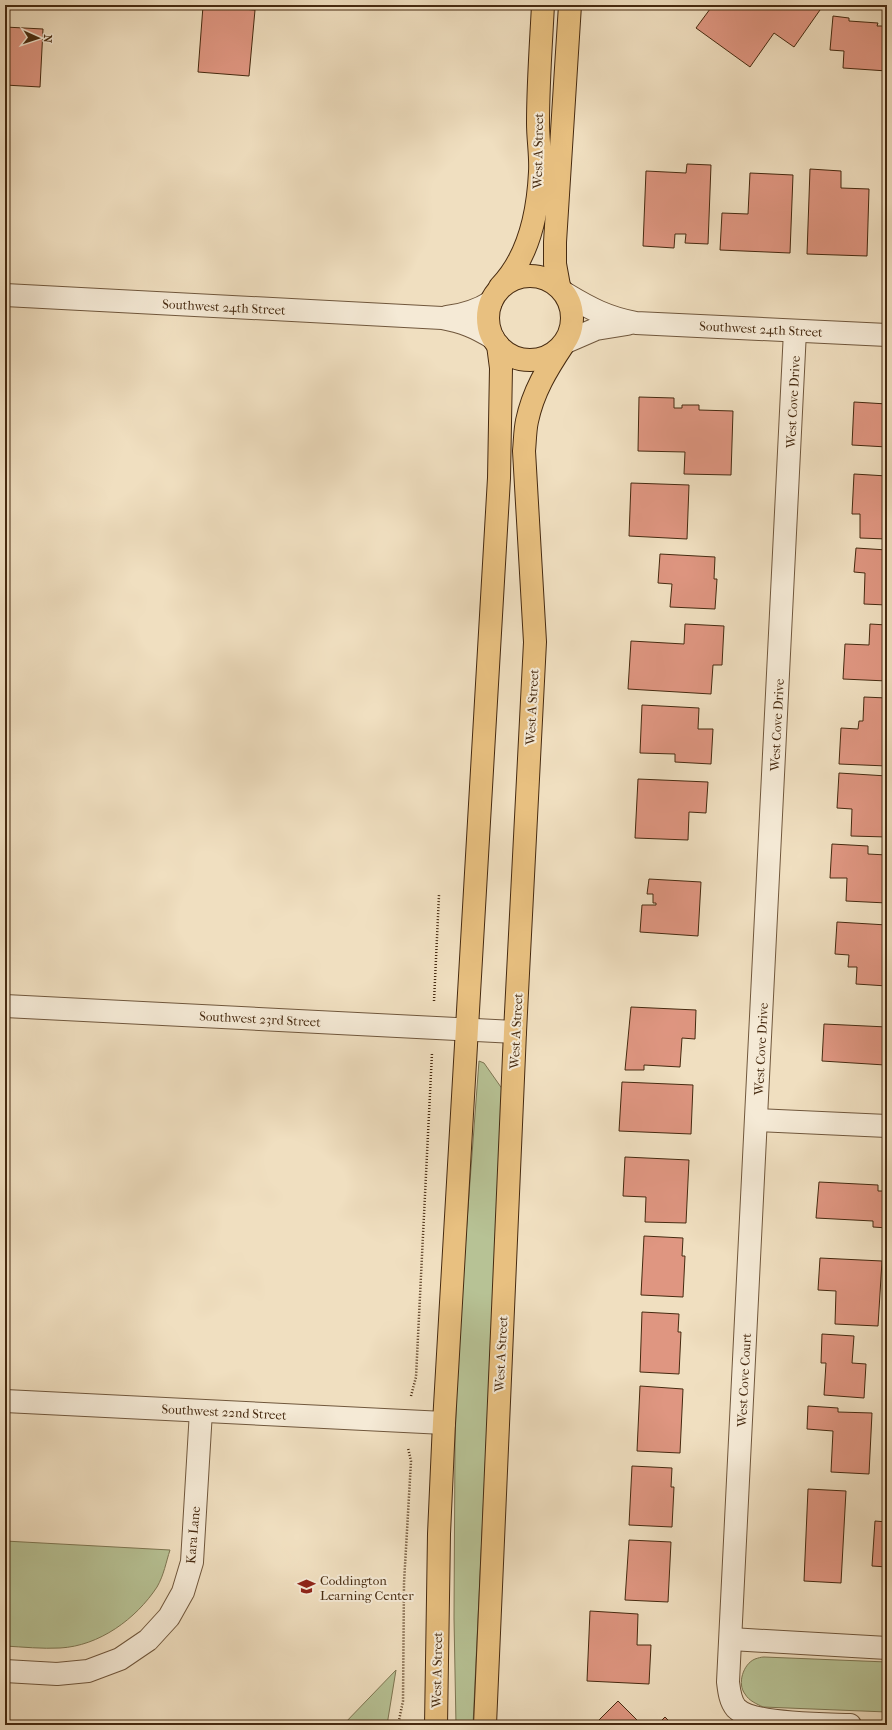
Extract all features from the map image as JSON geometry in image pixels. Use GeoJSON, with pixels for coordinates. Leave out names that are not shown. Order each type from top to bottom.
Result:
{"type":"FeatureCollection","features":[{"type":"Feature","properties":{"kind":"main road","name":"West A Street"},"geometry":{"type":"LineString","coordinates":[[496,295],[512,276],[522,258],[529,237],[537,200],[540,171],[538,124],[543,5]]}},
{"type":"Feature","properties":{"kind":"main road","name":"West A Street"},"geometry":{"type":"LineString","coordinates":[[562,290],[555,264],[555,242],[570,5]]}},
{"type":"Feature","properties":{"kind":"main road"},"geometry":{"type":"LineString","coordinates":[[536,275],[548,279],[562,290],[571,305],[573,318],[571,330],[564,344],[551,355],[538,360],[523,360],[509,355],[495,342],[489,326],[488,314],[496,295],[511,280],[523,276],[536,275]]}},
{"type":"Feature","properties":{"kind":"main road","name":"West A Street"},"geometry":{"type":"LineString","coordinates":[[436,1725],[439,1534],[444,1423],[498,478],[501,368],[495,342]]}},
{"type":"Feature","properties":{"kind":"main road","name":"West A Street"},"geometry":{"type":"LineString","coordinates":[[485,1725],[515,1032],[535,642],[524,452],[527,422],[533,399],[542,378],[564,344]]}},
{"type":"Feature","properties":{"kind":"street","name":"Southwest 24th Street"},"geometry":{"type":"LineString","coordinates":[[562,290],[597,312],[616,319],[636,323],[887,335]]}},
{"type":"Feature","properties":{"kind":"street","name":"Southwest 24th Street"},"geometry":{"type":"LineString","coordinates":[[5,295],[442,318],[463,322],[477,328],[495,342]]}},
{"type":"Feature","properties":{"kind":"street","name":"Southwest 24th Street"},"geometry":{"type":"LineString","coordinates":[[442,318],[479,310],[496,295]]}},
{"type":"Feature","properties":{"kind":"street","name":"Southwest 24th Street"},"geometry":{"type":"LineString","coordinates":[[564,344],[596,329],[636,323]]}},
{"type":"Feature","properties":{"kind":"street","name":"West Cove Drive"},"geometry":{"type":"LineString","coordinates":[[757,1120],[795,331]]}},
{"type":"Feature","properties":{"kind":"street","name":"Southwest 23rd Street"},"geometry":{"type":"LineString","coordinates":[[5,1006],[515,1032]]}},
{"type":"Feature","properties":{"kind":"street"},"geometry":{"type":"LineString","coordinates":[[757,1120],[887,1126]]}},
{"type":"Feature","properties":{"kind":"street","name":"West Cove Court"},"geometry":{"type":"LineString","coordinates":[[757,1120],[728,1682],[730,1696],[736,1708],[748,1715],[762,1720],[850,1725]]}},
{"type":"Feature","properties":{"kind":"street","name":"Southwest 22nd Street"},"geometry":{"type":"LineString","coordinates":[[5,1401],[444,1423]]}},
{"type":"Feature","properties":{"kind":"street","name":"Kara Lane"},"geometry":{"type":"LineString","coordinates":[[5,1671],[57,1674],[88,1671],[120,1659],[148,1640],[169,1617],[183,1592],[192,1562],[201,1411]]}},
{"type":"Feature","properties":{"kind":"street"},"geometry":{"type":"LineString","coordinates":[[731,1639],[887,1648]]}},
{"type":"Feature","properties":{"kind":"path"},"geometry":{"type":"LineString","coordinates":[[412,1390],[416,1377],[439,895]]}},
{"type":"Feature","properties":{"kind":"path"},"geometry":{"type":"LineString","coordinates":[[398,1725],[403,1701],[404,1582],[411,1461],[408,1446]]}},
{"type":"Feature","properties":{"kind":"green space"},"geometry":{"type":"Polygon","coordinates":[[[479,1061],[484,1063],[503,1090],[473,1725],[456,1725],[454,1618],[455,1444],[458,1342],[479,1061]]]}},
{"type":"Feature","properties":{"kind":"green space"},"geometry":{"type":"Polygon","coordinates":[[[5,1541],[170,1550],[157,1587],[138,1610],[115,1629],[89,1642],[75,1646],[60,1648],[32,1648],[5,1646],[5,1541]]]}},
{"type":"Feature","properties":{"kind":"green space"},"geometry":{"type":"Polygon","coordinates":[[[764,1657],[887,1662],[887,1712],[763,1707],[749,1699],[743,1690],[741,1680],[747,1665],[755,1659],[764,1657]]]}},
{"type":"Feature","properties":{"kind":"green space"},"geometry":{"type":"Polygon","coordinates":[[[396,1670],[387,1725],[343,1725],[396,1670]]]}},
{"type":"Feature","properties":{"kind":"building"},"geometry":{"type":"Polygon","coordinates":[[[713,5],[813,5],[820,10],[794,47],[774,33],[750,67],[696,28],[713,5]]]}},
{"type":"Feature","properties":{"kind":"building"},"geometry":{"type":"Polygon","coordinates":[[[203,6],[255,10],[249,76],[198,72],[203,6]]]}},
{"type":"Feature","properties":{"kind":"building"},"geometry":{"type":"Polygon","coordinates":[[[833,16],[849,18],[849,21],[878,23],[877,26],[887,26],[887,71],[843,68],[844,51],[830,50],[833,16]]]}},
{"type":"Feature","properties":{"kind":"building"},"geometry":{"type":"Polygon","coordinates":[[[5,27],[43,29],[40,87],[5,85],[5,27]]]}},
{"type":"Feature","properties":{"kind":"building"},"geometry":{"type":"Polygon","coordinates":[[[687,164],[711,165],[708,244],[685,243],[686,234],[675,234],[674,248],[643,246],[646,171],[686,173],[687,164]]]}},
{"type":"Feature","properties":{"kind":"building"},"geometry":{"type":"Polygon","coordinates":[[[810,169],[841,171],[841,188],[869,189],[867,256],[807,254],[810,169]]]}},
{"type":"Feature","properties":{"kind":"building"},"geometry":{"type":"Polygon","coordinates":[[[750,173],[793,175],[790,253],[720,250],[722,213],[748,214],[750,173]]]}},
{"type":"Feature","properties":{"kind":"building"},"geometry":{"type":"Polygon","coordinates":[[[639,397],[674,398],[674,408],[682,408],[682,405],[699,405],[699,410],[733,411],[731,475],[684,474],[685,452],[638,451],[639,397]]]}},
{"type":"Feature","properties":{"kind":"building"},"geometry":{"type":"Polygon","coordinates":[[[854,402],[887,404],[887,447],[852,445],[854,402]]]}},
{"type":"Feature","properties":{"kind":"building"},"geometry":{"type":"Polygon","coordinates":[[[854,474],[887,476],[887,539],[860,538],[860,514],[852,514],[854,474]]]}},
{"type":"Feature","properties":{"kind":"building"},"geometry":{"type":"Polygon","coordinates":[[[631,483],[689,485],[687,539],[629,536],[631,483]]]}},
{"type":"Feature","properties":{"kind":"building"},"geometry":{"type":"Polygon","coordinates":[[[856,548],[887,550],[887,605],[864,604],[865,573],[854,572],[856,548]]]}},
{"type":"Feature","properties":{"kind":"building"},"geometry":{"type":"Polygon","coordinates":[[[660,554],[715,557],[714,579],[717,579],[715,609],[670,607],[672,584],[658,583],[660,554]]]}},
{"type":"Feature","properties":{"kind":"building"},"geometry":{"type":"Polygon","coordinates":[[[685,624],[724,626],[722,665],[713,665],[711,694],[628,689],[631,641],[684,644],[685,624]]]}},
{"type":"Feature","properties":{"kind":"building"},"geometry":{"type":"Polygon","coordinates":[[[870,624],[887,625],[887,681],[843,679],[845,644],[869,645],[870,624]]]}},
{"type":"Feature","properties":{"kind":"building"},"geometry":{"type":"Polygon","coordinates":[[[864,697],[887,698],[887,766],[839,764],[841,728],[858,729],[859,721],[863,721],[864,697]]]}},
{"type":"Feature","properties":{"kind":"building"},"geometry":{"type":"Polygon","coordinates":[[[642,705],[699,708],[698,729],[713,729],[711,764],[675,762],[675,754],[640,753],[642,705]]]}},
{"type":"Feature","properties":{"kind":"building"},"geometry":{"type":"Polygon","coordinates":[[[839,773],[887,776],[887,837],[851,836],[852,809],[837,808],[839,773]]]}},
{"type":"Feature","properties":{"kind":"building"},"geometry":{"type":"Polygon","coordinates":[[[638,779],[708,782],[706,813],[689,812],[688,840],[635,838],[638,779]]]}},
{"type":"Feature","properties":{"kind":"building"},"geometry":{"type":"Polygon","coordinates":[[[832,844],[868,846],[868,854],[887,855],[887,903],[846,901],[847,878],[830,878],[832,844]]]}},
{"type":"Feature","properties":{"kind":"building"},"geometry":{"type":"Polygon","coordinates":[[[649,879],[701,882],[698,936],[640,932],[642,905],[656,905],[656,903],[653,903],[653,894],[647,894],[649,879]]]}},
{"type":"Feature","properties":{"kind":"building"},"geometry":{"type":"Polygon","coordinates":[[[837,922],[887,925],[887,986],[856,984],[857,967],[848,967],[849,955],[835,954],[837,922]]]}},
{"type":"Feature","properties":{"kind":"building"},"geometry":{"type":"Polygon","coordinates":[[[631,1007],[696,1010],[695,1039],[682,1038],[680,1067],[644,1065],[644,1070],[625,1070],[631,1007]]]}},
{"type":"Feature","properties":{"kind":"building"},"geometry":{"type":"Polygon","coordinates":[[[824,1024],[887,1027],[885,1065],[822,1061],[824,1024]]]}},
{"type":"Feature","properties":{"kind":"building"},"geometry":{"type":"Polygon","coordinates":[[[622,1082],[693,1085],[691,1134],[619,1131],[622,1082]]]}},
{"type":"Feature","properties":{"kind":"building"},"geometry":{"type":"Polygon","coordinates":[[[625,1157],[689,1160],[686,1223],[645,1222],[646,1197],[623,1196],[625,1157]]]}},
{"type":"Feature","properties":{"kind":"building"},"geometry":{"type":"Polygon","coordinates":[[[819,1182],[878,1185],[878,1191],[887,1191],[887,1228],[873,1227],[873,1221],[816,1218],[819,1182]]]}},
{"type":"Feature","properties":{"kind":"building"},"geometry":{"type":"Polygon","coordinates":[[[644,1236],[683,1238],[682,1256],[685,1256],[683,1297],[641,1295],[644,1236]]]}},
{"type":"Feature","properties":{"kind":"building"},"geometry":{"type":"Polygon","coordinates":[[[820,1258],[882,1261],[878,1326],[835,1324],[836,1291],[818,1290],[820,1258]]]}},
{"type":"Feature","properties":{"kind":"building"},"geometry":{"type":"Polygon","coordinates":[[[642,1312],[679,1314],[678,1332],[681,1332],[679,1374],[640,1372],[642,1312]]]}},
{"type":"Feature","properties":{"kind":"building"},"geometry":{"type":"Polygon","coordinates":[[[822,1334],[854,1336],[852,1363],[866,1364],[864,1398],[824,1395],[826,1363],[821,1363],[822,1334]]]}},
{"type":"Feature","properties":{"kind":"building"},"geometry":{"type":"Polygon","coordinates":[[[640,1386],[683,1389],[680,1453],[637,1451],[640,1386]]]}},
{"type":"Feature","properties":{"kind":"building"},"geometry":{"type":"Polygon","coordinates":[[[808,1406],[838,1408],[838,1412],[872,1413],[869,1474],[831,1472],[833,1431],[807,1429],[808,1406]]]}},
{"type":"Feature","properties":{"kind":"building"},"geometry":{"type":"Polygon","coordinates":[[[632,1466],[672,1468],[671,1487],[674,1487],[672,1527],[629,1525],[632,1466]]]}},
{"type":"Feature","properties":{"kind":"building"},"geometry":{"type":"Polygon","coordinates":[[[808,1489],[846,1491],[841,1583],[804,1581],[808,1489]]]}},
{"type":"Feature","properties":{"kind":"building"},"geometry":{"type":"Polygon","coordinates":[[[875,1521],[887,1522],[887,1567],[872,1566],[875,1521]]]}},
{"type":"Feature","properties":{"kind":"building"},"geometry":{"type":"Polygon","coordinates":[[[629,1540],[671,1542],[668,1602],[625,1600],[629,1540]]]}},
{"type":"Feature","properties":{"kind":"building"},"geometry":{"type":"Polygon","coordinates":[[[590,1611],[638,1614],[637,1645],[651,1645],[649,1684],[587,1681],[590,1611]]]}},
{"type":"Feature","properties":{"kind":"building"},"geometry":{"type":"Polygon","coordinates":[[[618,1701],[642,1725],[594,1725],[618,1701]]]}},
{"type":"Feature","properties":{"kind":"building"},"geometry":{"type":"Polygon","coordinates":[[[665,1717],[673,1725],[657,1725],[665,1717]]]}},
{"type":"Feature","properties":{"kind":"place","name":"Coddington Learning Center"},"geometry":{"type":"Point","coordinates":[307,1587]}}]}
